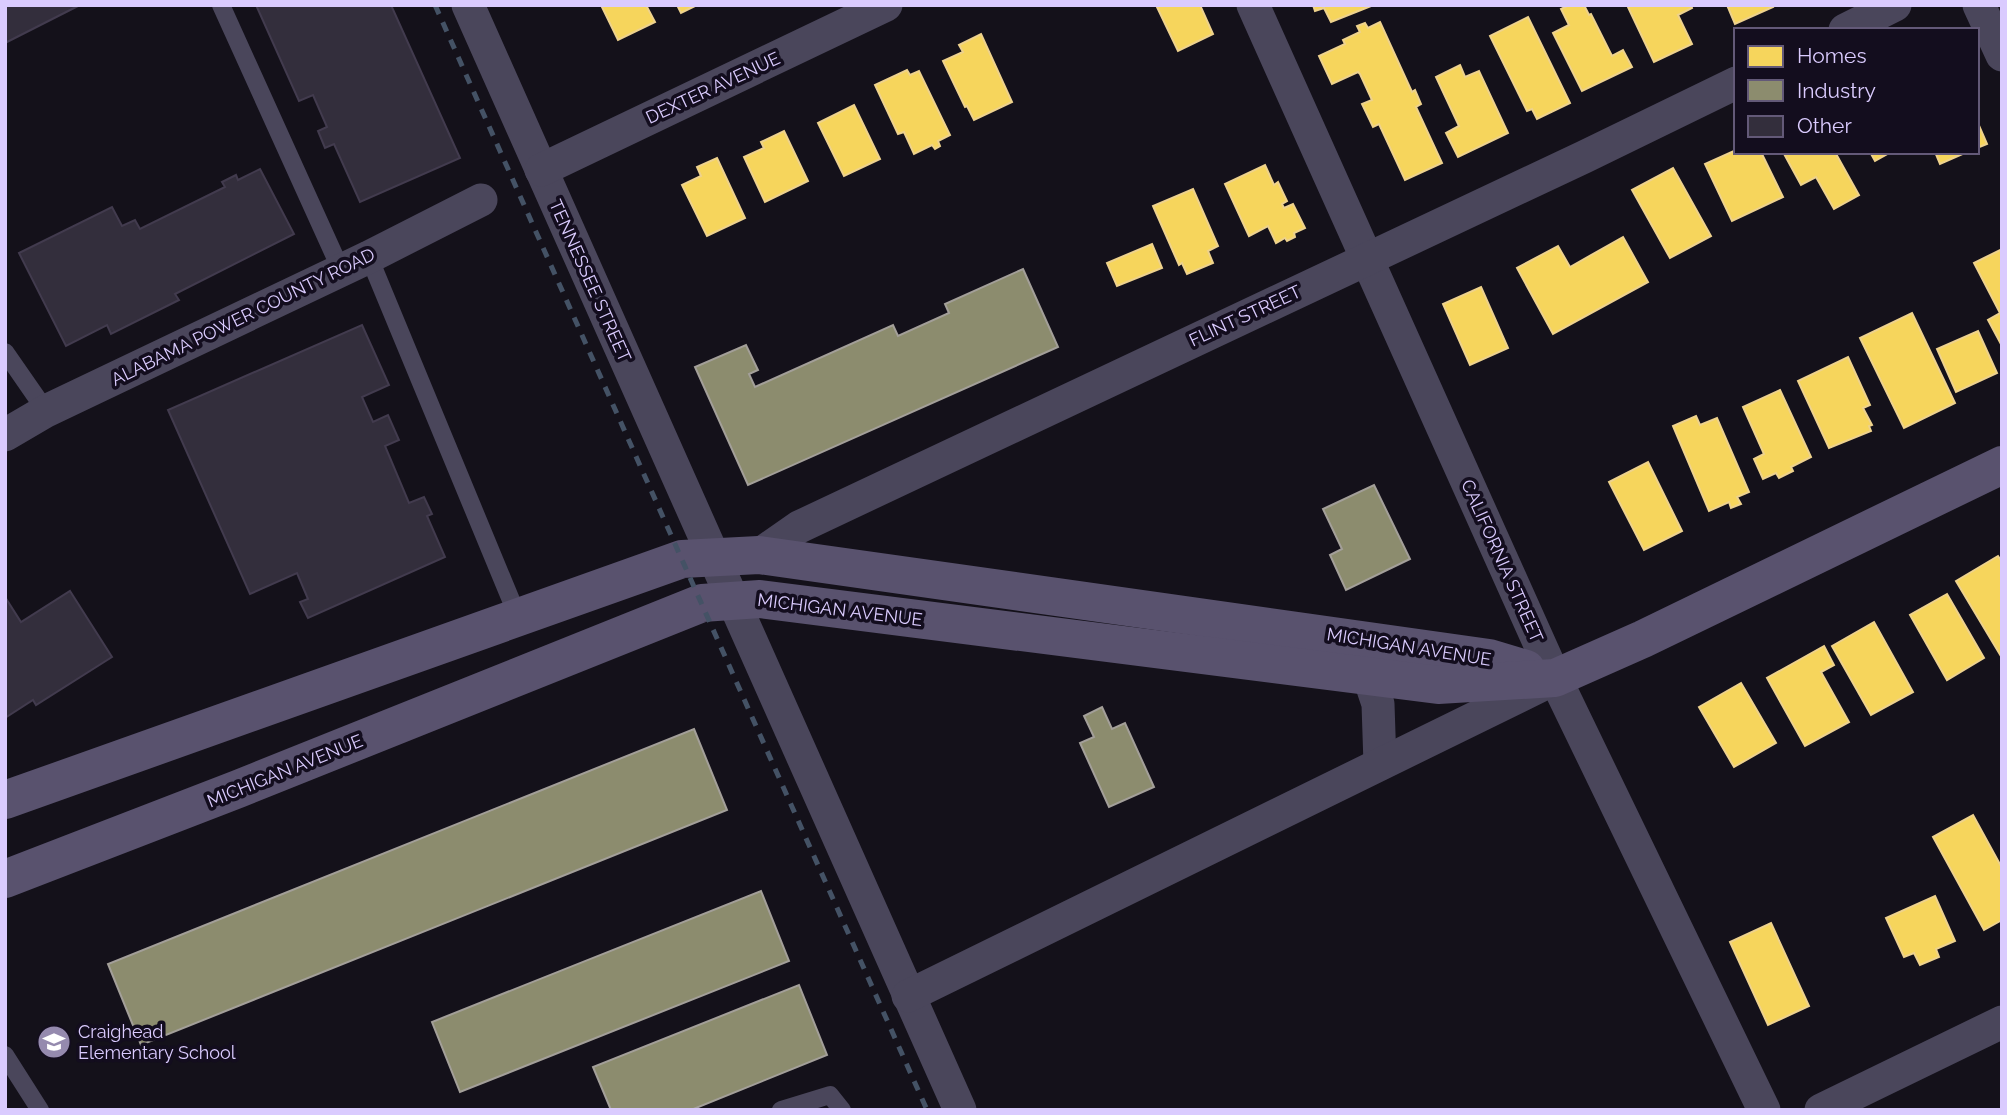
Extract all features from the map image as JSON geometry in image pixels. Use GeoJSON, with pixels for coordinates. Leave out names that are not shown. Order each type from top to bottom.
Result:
{"type":"FeatureCollection","features":[{"type":"Feature","properties":{"kind":"main road","name":"MICHIGAN AVENUE"},"geometry":{"type":"LineString","coordinates":[[5,879],[251,784],[702,603],[760,599],[1438,685],[1555,678],[1643,639],[2002,465]]}},
{"type":"Feature","properties":{"kind":"main road","name":"MICHIGAN AVENUE"},"geometry":{"type":"LineString","coordinates":[[5,800],[682,559],[759,555],[1489,658],[1555,678]]}},
{"type":"Feature","properties":{"kind":"street","name":"TENNESSEE STREET"},"geometry":{"type":"LineString","coordinates":[[468,5],[960,1110]]}},
{"type":"Feature","properties":{"kind":"street","name":"DEXTER AVENUE"},"geometry":{"type":"LineString","coordinates":[[541,170],[886,5]]}},
{"type":"Feature","properties":{"kind":"street","name":"CALIFORNIA STREET"},"geometry":{"type":"LineString","coordinates":[[1253,5],[1555,678],[1764,1110]]}},
{"type":"Feature","properties":{"kind":"street"},"geometry":{"type":"LineString","coordinates":[[1849,28],[1895,5]]}},
{"type":"Feature","properties":{"kind":"street"},"geometry":{"type":"LineString","coordinates":[[1979,5],[2002,55]]}},
{"type":"Feature","properties":{"kind":"street","name":"FLINT STREET"},"geometry":{"type":"LineString","coordinates":[[759,555],[799,527],[1734,84]]}},
{"type":"Feature","properties":{"kind":"street","name":"ALABAMA POWER COUNTY ROAD"},"geometry":{"type":"LineString","coordinates":[[5,435],[46,411],[481,200]]}},
{"type":"Feature","properties":{"kind":"street"},"geometry":{"type":"LineString","coordinates":[[1369,677],[1378,704],[1380,764]]}},
{"type":"Feature","properties":{"kind":"street"},"geometry":{"type":"LineString","coordinates":[[908,996],[1555,678]]}},
{"type":"Feature","properties":{"kind":"street"},"geometry":{"type":"LineString","coordinates":[[1821,1110],[2002,1022]]}},
{"type":"Feature","properties":{"kind":"lane"},"geometry":{"type":"LineString","coordinates":[[221,5],[355,263],[519,617]]}},
{"type":"Feature","properties":{"kind":"lane"},"geometry":{"type":"LineString","coordinates":[[5,352],[46,411]]}},
{"type":"Feature","properties":{"kind":"lane"},"geometry":{"type":"LineString","coordinates":[[5,1055],[40,1110]]}},
{"type":"Feature","properties":{"kind":"lane"},"geometry":{"type":"LineString","coordinates":[[781,1110],[830,1095],[842,1110]]}},
{"type":"Feature","properties":{"kind":"building: Homes"},"geometry":{"type":"Polygon","coordinates":[[[601,5],[646,5],[655,22],[618,40],[601,5]]]}},
{"type":"Feature","properties":{"kind":"building: Homes"},"geometry":{"type":"Polygon","coordinates":[[[677,5],[697,5],[681,13],[677,5]]]}},
{"type":"Feature","properties":{"kind":"building: Homes"},"geometry":{"type":"Polygon","coordinates":[[[1156,5],[1200,5],[1213,34],[1178,51],[1156,5]]]}},
{"type":"Feature","properties":{"kind":"building: Homes"},"geometry":{"type":"Polygon","coordinates":[[[1313,5],[1371,6],[1331,22],[1324,8],[1315,11],[1313,5]]]}},
{"type":"Feature","properties":{"kind":"building: Homes"},"geometry":{"type":"Polygon","coordinates":[[[1569,5],[1584,5],[1612,56],[1623,50],[1632,67],[1582,91],[1553,33],[1569,25],[1561,9],[1569,5]]]}},
{"type":"Feature","properties":{"kind":"building: Homes"},"geometry":{"type":"Polygon","coordinates":[[[1627,5],[1691,5],[1692,8],[1678,15],[1692,44],[1654,62],[1627,5]]]}},
{"type":"Feature","properties":{"kind":"building: Homes"},"geometry":{"type":"Polygon","coordinates":[[[1727,5],[1772,5],[1773,7],[1735,24],[1727,5]]]}},
{"type":"Feature","properties":{"kind":"building: Homes"},"geometry":{"type":"Polygon","coordinates":[[[1528,17],[1570,103],[1537,119],[1532,109],[1527,111],[1490,36],[1528,17]]]}},
{"type":"Feature","properties":{"kind":"building: Homes"},"geometry":{"type":"Polygon","coordinates":[[[1380,22],[1412,92],[1415,90],[1421,104],[1416,107],[1442,163],[1405,180],[1379,124],[1373,127],[1362,104],[1372,100],[1360,74],[1358,72],[1332,84],[1319,56],[1345,44],[1343,40],[1360,32],[1357,26],[1365,23],[1368,28],[1380,22]]]}},
{"type":"Feature","properties":{"kind":"building: Homes"},"geometry":{"type":"Polygon","coordinates":[[[981,34],[1012,102],[974,120],[943,61],[963,52],[959,45],[981,34]]]}},
{"type":"Feature","properties":{"kind":"building: Homes"},"geometry":{"type":"Polygon","coordinates":[[[1460,65],[1465,77],[1479,71],[1508,133],[1458,157],[1446,133],[1459,126],[1436,77],[1460,65]]]}},
{"type":"Feature","properties":{"kind":"building: Homes"},"geometry":{"type":"Polygon","coordinates":[[[907,70],[910,75],[919,71],[950,135],[938,141],[940,146],[935,149],[932,145],[914,154],[904,132],[898,134],[875,85],[907,70]]]}},
{"type":"Feature","properties":{"kind":"building: Homes"},"geometry":{"type":"Polygon","coordinates":[[[854,105],[880,159],[844,176],[818,123],[854,105]]]}},
{"type":"Feature","properties":{"kind":"building: Homes"},"geometry":{"type":"Polygon","coordinates":[[[1979,126],[1987,144],[1979,147],[1979,126]]]}},
{"type":"Feature","properties":{"kind":"building: Homes"},"geometry":{"type":"Polygon","coordinates":[[[784,131],[808,181],[765,202],[744,157],[764,148],[761,142],[784,131]]]}},
{"type":"Feature","properties":{"kind":"building: Homes"},"geometry":{"type":"Polygon","coordinates":[[[1734,151],[1734,154],[1762,154],[1783,197],[1732,221],[1705,164],[1734,151]]]}},
{"type":"Feature","properties":{"kind":"building: Homes"},"geometry":{"type":"Polygon","coordinates":[[[1784,154],[1836,154],[1859,195],[1834,209],[1816,177],[1801,185],[1784,154]]]}},
{"type":"Feature","properties":{"kind":"building: Homes"},"geometry":{"type":"Polygon","coordinates":[[[1871,154],[1887,154],[1875,161],[1871,154]]]}},
{"type":"Feature","properties":{"kind":"building: Homes"},"geometry":{"type":"Polygon","coordinates":[[[1936,154],[1962,154],[1940,164],[1936,154]]]}},
{"type":"Feature","properties":{"kind":"building: Homes"},"geometry":{"type":"Polygon","coordinates":[[[717,158],[745,218],[707,236],[682,185],[701,176],[697,167],[717,158]]]}},
{"type":"Feature","properties":{"kind":"building: Homes"},"geometry":{"type":"Polygon","coordinates":[[[1265,165],[1274,185],[1278,182],[1287,201],[1282,204],[1284,208],[1293,204],[1305,228],[1294,233],[1295,237],[1287,241],[1285,238],[1276,243],[1268,226],[1249,236],[1225,184],[1265,165]]]}},
{"type":"Feature","properties":{"kind":"building: Homes"},"geometry":{"type":"Polygon","coordinates":[[[1673,168],[1711,236],[1670,258],[1632,190],[1673,168]]]}},
{"type":"Feature","properties":{"kind":"building: Homes"},"geometry":{"type":"Polygon","coordinates":[[[1193,189],[1218,246],[1208,251],[1213,263],[1187,274],[1182,263],[1179,265],[1153,206],[1193,189]]]}},
{"type":"Feature","properties":{"kind":"building: Homes"},"geometry":{"type":"Polygon","coordinates":[[[1623,237],[1648,282],[1553,334],[1517,268],[1558,246],[1570,267],[1623,237]]]}},
{"type":"Feature","properties":{"kind":"building: Homes"},"geometry":{"type":"Polygon","coordinates":[[[1152,244],[1162,268],[1117,286],[1107,263],[1152,244]]]}},
{"type":"Feature","properties":{"kind":"building: Homes"},"geometry":{"type":"Polygon","coordinates":[[[2002,249],[2002,346],[1988,320],[2000,313],[1974,263],[2002,249]]]}},
{"type":"Feature","properties":{"kind":"building: Homes"},"geometry":{"type":"Polygon","coordinates":[[[1481,287],[1508,348],[1470,365],[1443,304],[1481,287]]]}},
{"type":"Feature","properties":{"kind":"building: Homes"},"geometry":{"type":"Polygon","coordinates":[[[1912,313],[1955,403],[1904,428],[1860,338],[1912,313]]]}},
{"type":"Feature","properties":{"kind":"building: Homes"},"geometry":{"type":"Polygon","coordinates":[[[1978,331],[1997,373],[1956,392],[1937,349],[1978,331]]]}},
{"type":"Feature","properties":{"kind":"building: Homes"},"geometry":{"type":"Polygon","coordinates":[[[1848,357],[1870,405],[1863,408],[1872,425],[1869,426],[1871,431],[1829,448],[1798,381],[1848,357]]]}},
{"type":"Feature","properties":{"kind":"building: Homes"},"geometry":{"type":"Polygon","coordinates":[[[1780,390],[1811,457],[1791,467],[1793,471],[1779,478],[1776,473],[1763,479],[1754,459],[1764,454],[1743,407],[1780,390]]]}},
{"type":"Feature","properties":{"kind":"building: Homes"},"geometry":{"type":"Polygon","coordinates":[[[1696,416],[1700,425],[1717,418],[1749,492],[1737,497],[1741,504],[1731,508],[1729,502],[1709,511],[1673,426],[1696,416]]]}},
{"type":"Feature","properties":{"kind":"building: Homes"},"geometry":{"type":"Polygon","coordinates":[[[1648,462],[1682,531],[1644,550],[1609,482],[1648,462]]]}},
{"type":"Feature","properties":{"kind":"building: Homes"},"geometry":{"type":"Polygon","coordinates":[[[1998,556],[2002,562],[2002,658],[1956,581],[1998,556]]]}},
{"type":"Feature","properties":{"kind":"building: Homes"},"geometry":{"type":"Polygon","coordinates":[[[1947,594],[1984,658],[1947,680],[1910,615],[1947,594]]]}},
{"type":"Feature","properties":{"kind":"building: Homes"},"geometry":{"type":"Polygon","coordinates":[[[1874,622],[1913,692],[1871,715],[1832,646],[1874,622]]]}},
{"type":"Feature","properties":{"kind":"building: Homes"},"geometry":{"type":"Polygon","coordinates":[[[1824,646],[1834,665],[1821,672],[1849,722],[1805,746],[1767,678],[1824,646]]]}},
{"type":"Feature","properties":{"kind":"building: Homes"},"geometry":{"type":"Polygon","coordinates":[[[1741,683],[1776,743],[1734,767],[1699,707],[1741,683]]]}},
{"type":"Feature","properties":{"kind":"building: Homes"},"geometry":{"type":"Polygon","coordinates":[[[1973,815],[2002,868],[2002,920],[1984,930],[1933,837],[1973,815]]]}},
{"type":"Feature","properties":{"kind":"building: Homes"},"geometry":{"type":"Polygon","coordinates":[[[1935,896],[1955,941],[1936,949],[1939,957],[1920,965],[1914,953],[1904,957],[1886,918],[1935,896]]]}},
{"type":"Feature","properties":{"kind":"building: Homes"},"geometry":{"type":"Polygon","coordinates":[[[1771,923],[1809,1006],[1768,1025],[1730,942],[1771,923]]]}},
{"type":"Feature","properties":{"kind":"building: Industry"},"geometry":{"type":"Polygon","coordinates":[[[1023,269],[1058,347],[748,485],[695,367],[746,345],[758,370],[749,374],[755,387],[893,325],[898,336],[949,313],[945,304],[1023,269]]]}},
{"type":"Feature","properties":{"kind":"building: Industry"},"geometry":{"type":"Polygon","coordinates":[[[1374,485],[1410,559],[1346,590],[1330,555],[1342,549],[1323,509],[1374,485]]]}},
{"type":"Feature","properties":{"kind":"building: Industry"},"geometry":{"type":"Polygon","coordinates":[[[1102,707],[1112,729],[1125,723],[1154,787],[1109,807],[1080,743],[1094,737],[1084,716],[1102,707]]]}},
{"type":"Feature","properties":{"kind":"building: Industry"},"geometry":{"type":"Polygon","coordinates":[[[694,729],[727,810],[141,1045],[108,964],[694,729]]]}},
{"type":"Feature","properties":{"kind":"building: Industry"},"geometry":{"type":"Polygon","coordinates":[[[761,891],[789,961],[460,1092],[432,1022],[761,891]]]}},
{"type":"Feature","properties":{"kind":"building: Industry"},"geometry":{"type":"Polygon","coordinates":[[[799,985],[827,1055],[691,1110],[611,1110],[593,1067],[799,985]]]}},
{"type":"Feature","properties":{"kind":"building: Other"},"geometry":{"type":"Polygon","coordinates":[[[5,5],[80,5],[5,43],[5,5]]]}},
{"type":"Feature","properties":{"kind":"building: Other"},"geometry":{"type":"Polygon","coordinates":[[[256,5],[391,5],[460,158],[360,202],[334,144],[325,148],[318,131],[327,127],[313,95],[299,101],[256,5]]]}},
{"type":"Feature","properties":{"kind":"building: Other"},"geometry":{"type":"Polygon","coordinates":[[[260,169],[294,234],[175,294],[179,300],[111,334],[107,325],[66,346],[19,253],[112,207],[122,226],[135,220],[140,229],[225,187],[222,182],[236,175],[238,180],[260,169]]]}},
{"type":"Feature","properties":{"kind":"building: Other"},"geometry":{"type":"Polygon","coordinates":[[[362,325],[389,385],[362,397],[373,422],[388,415],[399,440],[385,446],[409,503],[424,497],[432,514],[427,516],[445,557],[308,618],[300,602],[308,599],[297,573],[250,594],[168,410],[362,325]]]}},
{"type":"Feature","properties":{"kind":"building: Other"},"geometry":{"type":"Polygon","coordinates":[[[70,591],[112,657],[36,705],[33,700],[5,718],[5,597],[21,622],[70,591]]]}},
{"type":"Feature","properties":{"kind":"railway"},"geometry":{"type":"LineString","coordinates":[[435,5],[927,1110]]}},
{"type":"Feature","properties":{"kind":"place","name":"Craighead Elementary School"},"geometry":{"type":"Point","coordinates":[54,1042]}}]}
